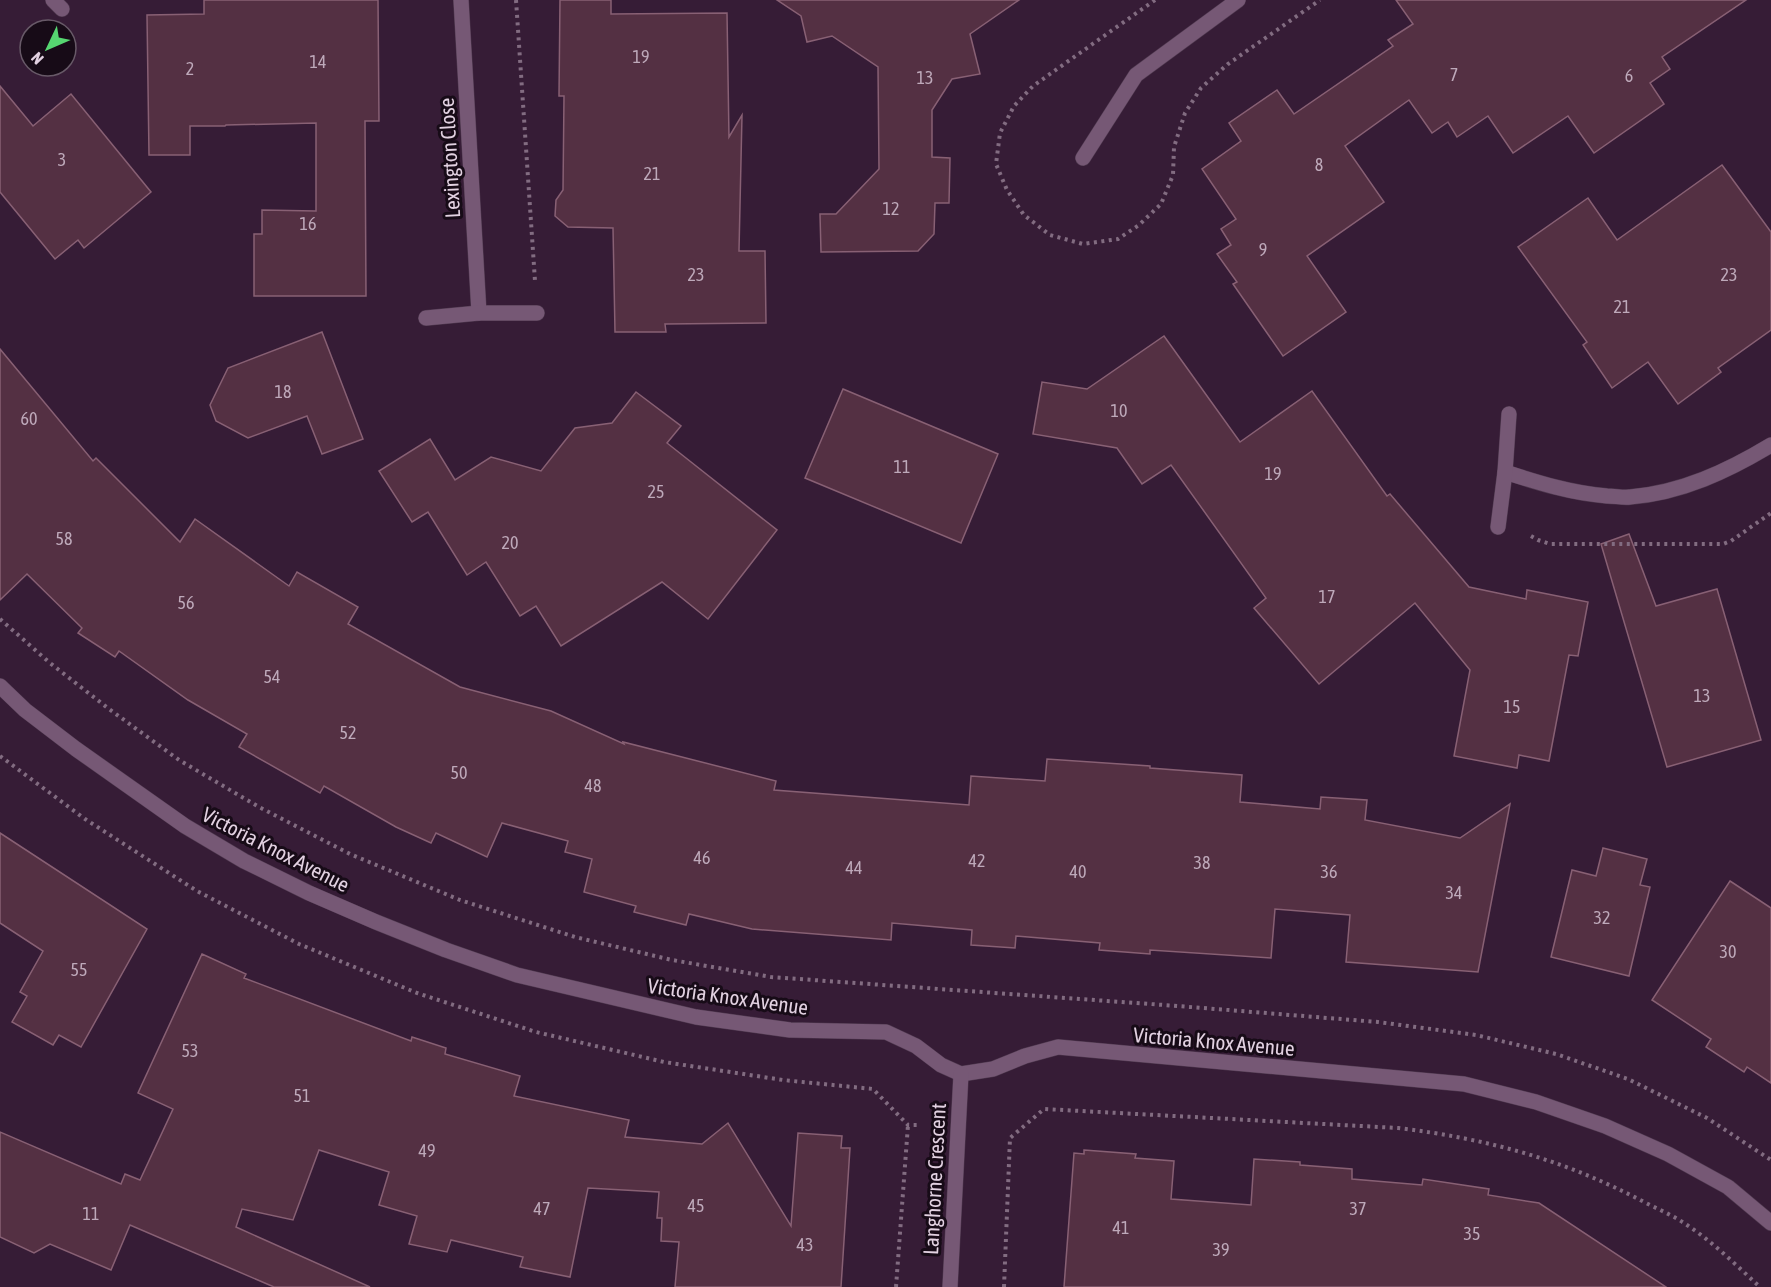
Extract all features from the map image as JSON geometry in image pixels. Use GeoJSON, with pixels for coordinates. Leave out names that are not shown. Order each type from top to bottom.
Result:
{"type":"FeatureCollection","features":[{"type":"Feature","properties":{"kind":"street","name":"Lexington Close"},"geometry":{"type":"LineString","coordinates":[[461,0],[479,313]]}},
{"type":"Feature","properties":{"kind":"street"},"geometry":{"type":"LineString","coordinates":[[1083,158],[1136,75],[1238,0]]}},
{"type":"Feature","properties":{"kind":"street"},"geometry":{"type":"LineString","coordinates":[[426,318],[479,313],[537,313]]}},
{"type":"Feature","properties":{"kind":"street"},"geometry":{"type":"LineString","coordinates":[[1498,527],[1509,414]]}},
{"type":"Feature","properties":{"kind":"street"},"geometry":{"type":"LineString","coordinates":[[1505,472],[1581,494],[1629,498],[1676,489],[1707,478],[1747,460],[1771,445]]}},
{"type":"Feature","properties":{"kind":"street","name":"Victoria Knox Avenue"},"geometry":{"type":"LineString","coordinates":[[0,686],[25,710],[76,749],[185,826],[244,861],[309,893],[446,950],[518,975],[696,1017],[790,1030],[886,1032],[916,1046],[941,1065],[961,1074],[993,1070],[1025,1056],[1058,1047],[1464,1084],[1536,1102],[1605,1126],[1668,1154],[1728,1187],[1771,1223]]}},
{"type":"Feature","properties":{"kind":"street","name":"Langhorne Crescent"},"geometry":{"type":"LineString","coordinates":[[950,1287],[961,1074]]}},
{"type":"Feature","properties":{"kind":"path"},"geometry":{"type":"LineString","coordinates":[[516,0],[537,313]]}},
{"type":"Feature","properties":{"kind":"path"},"geometry":{"type":"LineString","coordinates":[[1500,507],[1533,537],[1550,544],[1723,544],[1731,541],[1771,513]]}},
{"type":"Feature","properties":{"kind":"path"},"geometry":{"type":"LineString","coordinates":[[0,619],[109,710],[179,760],[259,807],[350,854],[459,900],[575,937],[672,960],[771,977],[1378,1022],[1476,1035],[1556,1054],[1628,1079],[1707,1118],[1771,1160]]}},
{"type":"Feature","properties":{"kind":"path"},"geometry":{"type":"LineString","coordinates":[[1004,1287],[1010,1138],[1044,1109],[1398,1128],[1446,1134],[1493,1144],[1581,1173],[1622,1190],[1686,1224],[1760,1287]]}},
{"type":"Feature","properties":{"kind":"path"},"geometry":{"type":"LineString","coordinates":[[896,1287],[908,1125]]}},
{"type":"Feature","properties":{"kind":"building"},"geometry":{"type":"Polygon","coordinates":[[[204,0],[378,0],[379,121],[365,121],[366,296],[254,296],[254,234],[262,234],[262,210],[316,211],[316,123],[190,126],[190,155],[149,155],[147,15],[204,14],[204,0]]]}},
{"type":"Feature","properties":{"kind":"building"},"geometry":{"type":"Polygon","coordinates":[[[560,0],[611,0],[611,14],[727,13],[729,137],[742,115],[739,251],[765,251],[766,323],[665,324],[666,332],[615,332],[613,228],[568,227],[555,216],[556,200],[563,190],[564,96],[559,96],[560,0]]]}},
{"type":"Feature","properties":{"kind":"building"},"geometry":{"type":"Polygon","coordinates":[[[777,0],[1019,0],[970,34],[980,74],[952,79],[932,110],[932,157],[950,158],[949,203],[935,203],[934,234],[918,251],[821,252],[820,214],[836,214],[879,169],[878,67],[832,36],[807,42],[801,16],[777,0]]]}},
{"type":"Feature","properties":{"kind":"building"},"geometry":{"type":"Polygon","coordinates":[[[1396,0],[1746,0],[1662,57],[1670,69],[1650,83],[1664,104],[1594,153],[1568,116],[1513,153],[1488,116],[1457,137],[1448,122],[1432,133],[1409,100],[1345,146],[1384,202],[1307,256],[1346,312],[1283,356],[1233,284],[1237,282],[1217,254],[1231,245],[1221,229],[1236,219],[1202,169],[1241,141],[1229,123],[1277,90],[1294,114],[1393,46],[1388,40],[1413,24],[1396,0]]]}},
{"type":"Feature","properties":{"kind":"building"},"geometry":{"type":"Polygon","coordinates":[[[0,86],[33,126],[71,94],[151,192],[84,248],[78,240],[55,259],[0,192],[0,86]]]}},
{"type":"Feature","properties":{"kind":"building"},"geometry":{"type":"Polygon","coordinates":[[[1722,165],[1771,232],[1771,330],[1718,368],[1721,372],[1678,404],[1648,362],[1612,388],[1583,345],[1587,342],[1518,247],[1588,198],[1617,240],[1722,165]]]}},
{"type":"Feature","properties":{"kind":"building"},"geometry":{"type":"Polygon","coordinates":[[[322,332],[363,439],[322,454],[307,416],[248,438],[216,421],[210,405],[228,368],[322,332]]]}},
{"type":"Feature","properties":{"kind":"building"},"geometry":{"type":"Polygon","coordinates":[[[1164,336],[1240,442],[1312,391],[1387,496],[1390,494],[1469,587],[1526,599],[1527,590],[1588,602],[1578,656],[1569,655],[1549,761],[1519,755],[1517,768],[1454,756],[1470,670],[1415,603],[1319,684],[1254,608],[1266,598],[1171,465],[1142,484],[1117,448],[1033,434],[1042,382],[1087,389],[1164,336]]]}},
{"type":"Feature","properties":{"kind":"building"},"geometry":{"type":"Polygon","coordinates":[[[0,349],[93,461],[96,458],[180,542],[195,519],[289,586],[297,572],[358,607],[348,624],[460,687],[551,711],[624,744],[623,742],[776,781],[774,790],[969,805],[971,776],[1045,781],[1047,759],[1242,775],[1240,802],[1320,809],[1321,797],[1367,800],[1365,820],[1460,838],[1510,804],[1478,972],[1346,962],[1350,915],[1275,909],[1271,958],[1150,950],[1150,954],[1099,950],[1100,943],[1016,936],[1015,948],[971,945],[972,930],[892,923],[891,940],[752,929],[689,914],[686,925],[634,912],[636,906],[584,892],[592,859],[565,852],[568,841],[502,823],[487,857],[436,833],[431,843],[396,827],[324,786],[320,793],[239,747],[247,734],[188,700],[119,651],[115,657],[78,633],[82,628],[27,574],[0,600],[0,349]]]}},
{"type":"Feature","properties":{"kind":"building"},"geometry":{"type":"Polygon","coordinates":[[[843,389],[998,454],[961,543],[805,478],[843,389]]]}},
{"type":"Feature","properties":{"kind":"building"},"geometry":{"type":"Polygon","coordinates":[[[636,392],[681,426],[667,443],[777,530],[708,619],[662,582],[561,646],[536,606],[520,616],[486,562],[467,575],[428,512],[412,522],[379,471],[430,439],[455,480],[491,457],[541,471],[575,428],[612,423],[636,392]]]}},
{"type":"Feature","properties":{"kind":"building"},"geometry":{"type":"Polygon","coordinates":[[[1629,534],[1656,606],[1717,589],[1761,740],[1667,767],[1601,544],[1629,534]]]}},
{"type":"Feature","properties":{"kind":"building"},"geometry":{"type":"Polygon","coordinates":[[[0,833],[147,929],[81,1047],[59,1035],[53,1045],[12,1022],[27,996],[20,992],[43,951],[0,923],[0,833]]]}},
{"type":"Feature","properties":{"kind":"building"},"geometry":{"type":"Polygon","coordinates":[[[1603,848],[1647,859],[1640,885],[1650,887],[1629,976],[1551,957],[1572,870],[1596,876],[1603,848]]]}},
{"type":"Feature","properties":{"kind":"building"},"geometry":{"type":"Polygon","coordinates":[[[1730,881],[1771,908],[1771,1083],[1747,1067],[1744,1072],[1706,1047],[1711,1039],[1652,1000],[1730,881]]]}},
{"type":"Feature","properties":{"kind":"building"},"geometry":{"type":"Polygon","coordinates":[[[202,954],[246,974],[244,978],[411,1041],[412,1037],[446,1048],[445,1054],[520,1076],[514,1096],[629,1120],[625,1137],[702,1144],[728,1123],[791,1226],[798,1133],[842,1136],[841,1148],[850,1148],[841,1287],[675,1287],[679,1242],[661,1241],[662,1218],[657,1218],[659,1192],[588,1188],[570,1277],[520,1267],[523,1257],[451,1240],[447,1252],[409,1244],[417,1216],[379,1205],[389,1172],[319,1150],[293,1220],[242,1209],[236,1227],[370,1287],[274,1287],[130,1225],[111,1270],[50,1244],[34,1253],[0,1237],[0,1132],[121,1184],[125,1174],[140,1180],[173,1109],[138,1093],[202,954]]]}},
{"type":"Feature","properties":{"kind":"building"},"geometry":{"type":"Polygon","coordinates":[[[1084,1150],[1136,1154],[1135,1158],[1174,1161],[1171,1199],[1251,1205],[1254,1159],[1352,1169],[1352,1179],[1422,1185],[1423,1179],[1489,1189],[1488,1195],[1539,1203],[1666,1287],[1064,1287],[1074,1153],[1084,1154],[1084,1150]]]}}]}
